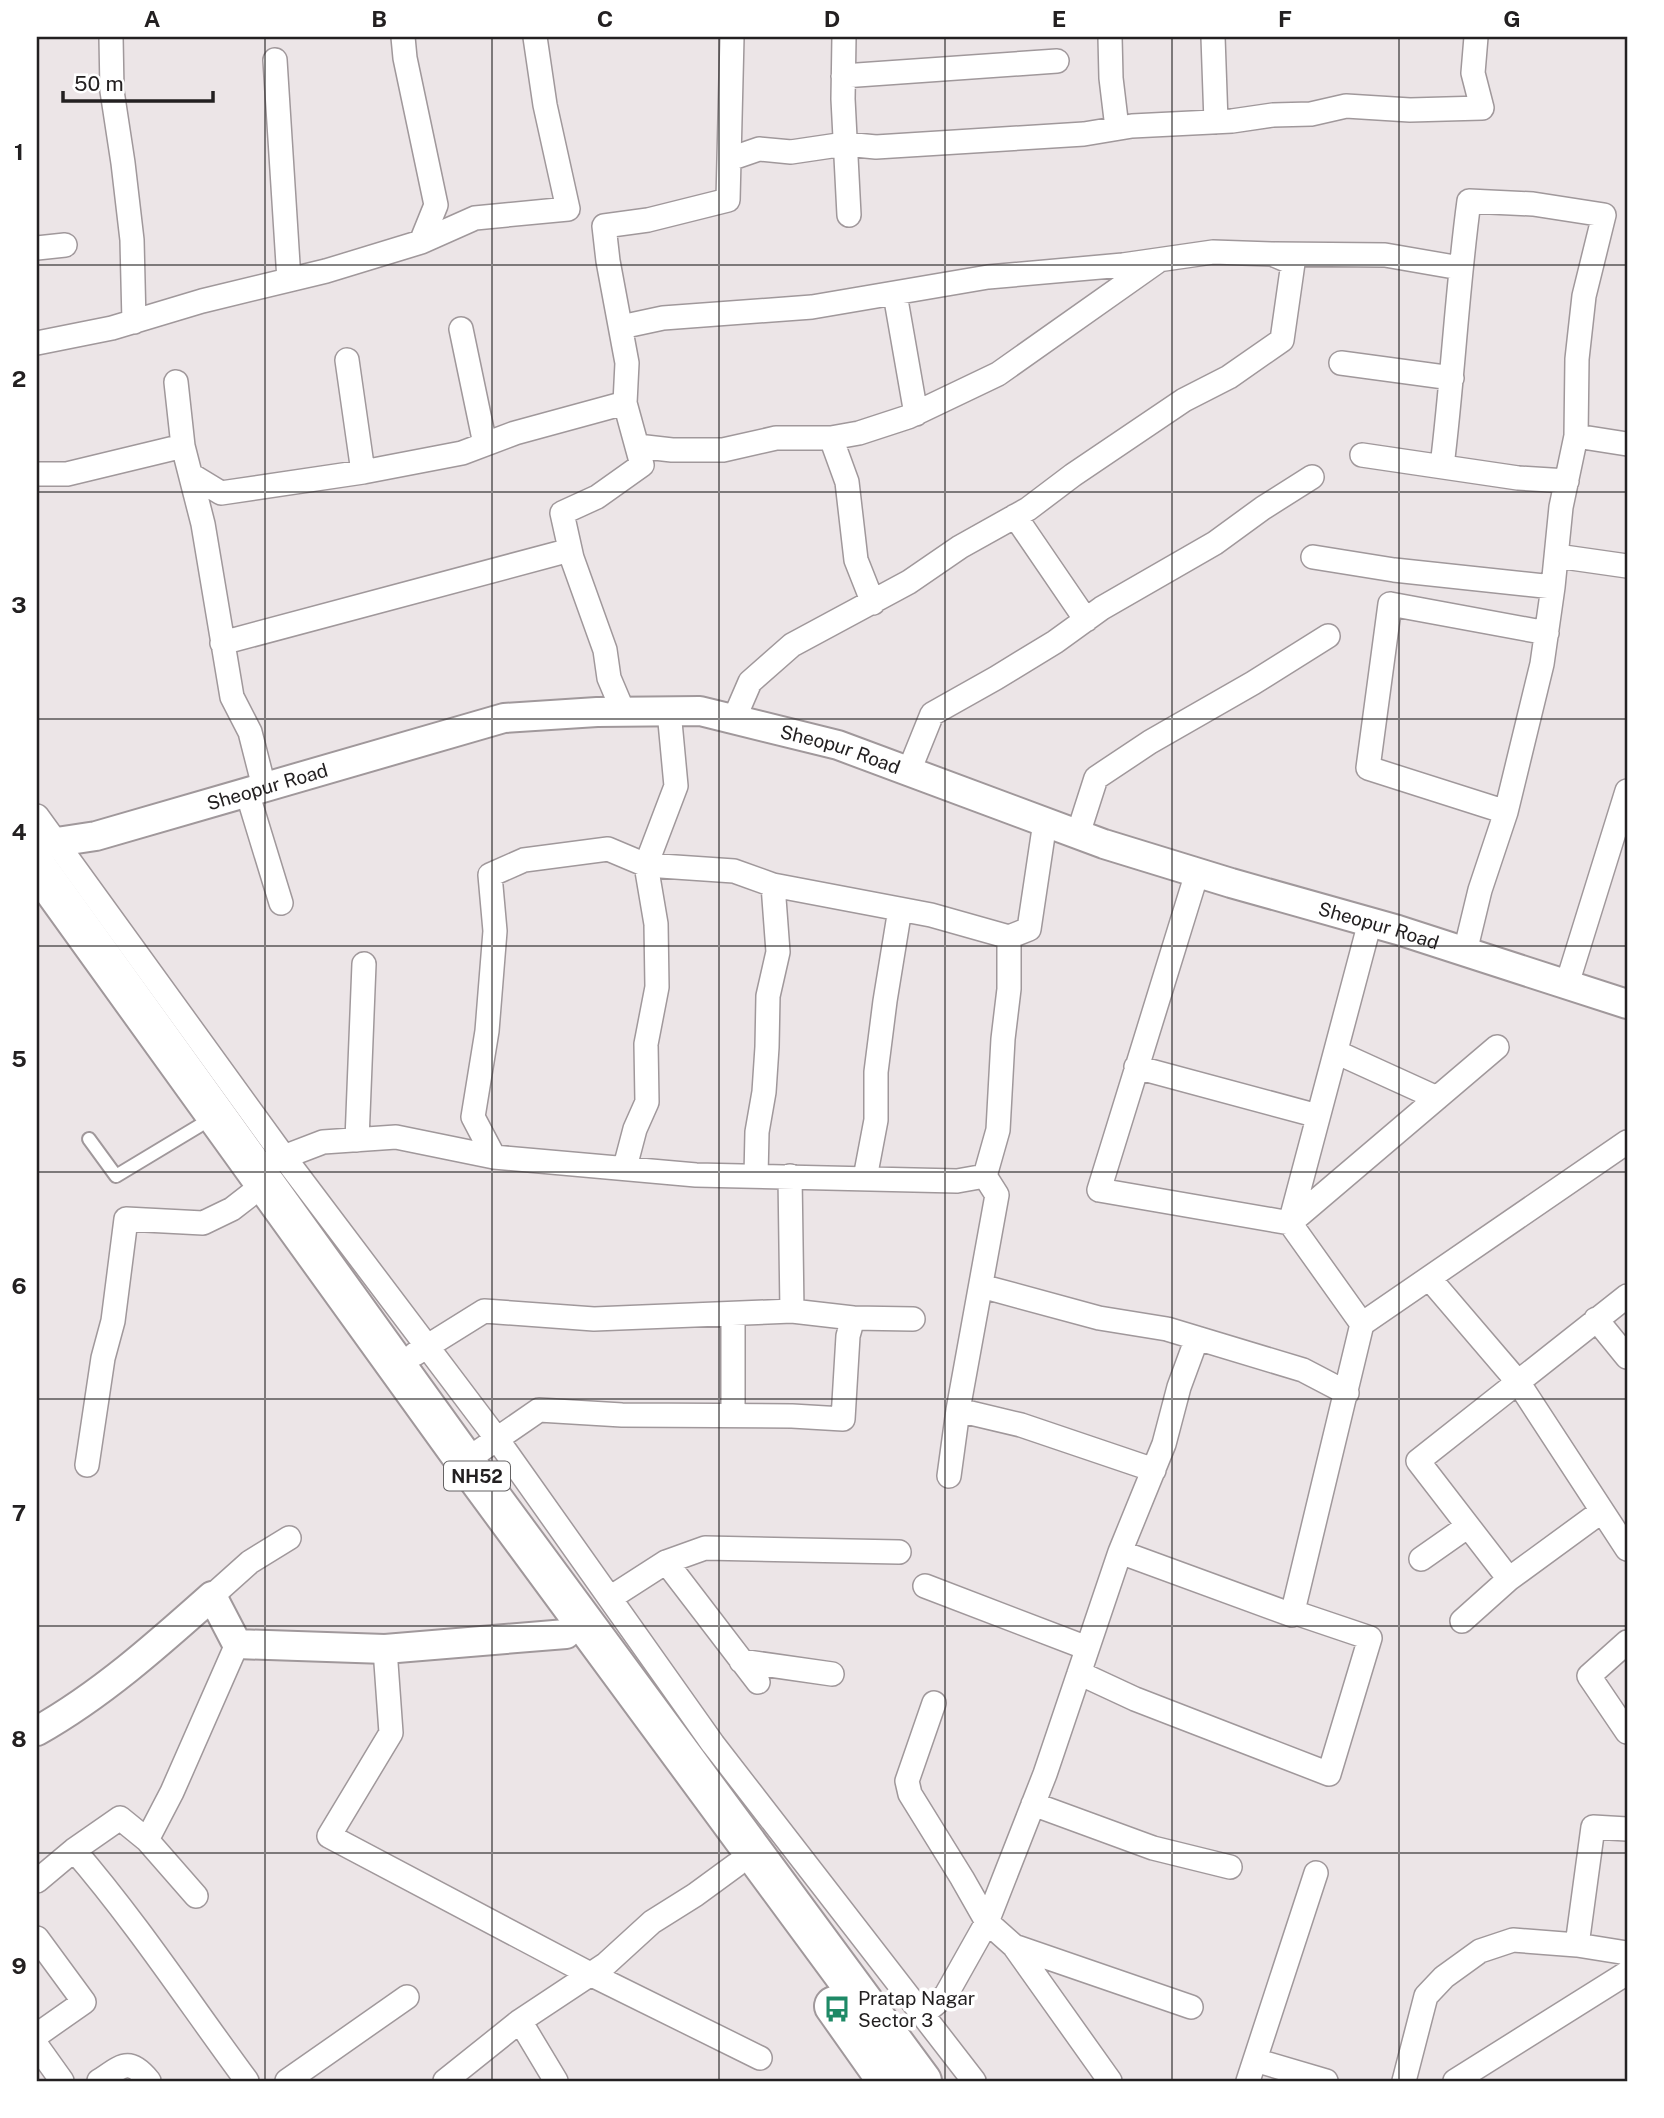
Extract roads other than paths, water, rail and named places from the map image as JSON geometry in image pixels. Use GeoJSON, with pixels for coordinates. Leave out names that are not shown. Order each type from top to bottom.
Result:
{"type":"FeatureCollection","features":[{"type":"Feature","properties":{"kind":"highway","name":"NH52"},"geometry":{"type":"LineString","coordinates":[[43,852],[263,1174],[566,1634],[736,1865],[887,2081]]}},
{"type":"Feature","properties":{"kind":"highway","name":"NH52"},"geometry":{"type":"LineString","coordinates":[[37,904],[199,1126],[263,1174],[412,1356],[465,1461],[922,2081]]}},
{"type":"Feature","properties":{"kind":"street"},"geometry":{"type":"LineString","coordinates":[[111,37],[112,91],[132,240],[134,322]]}},
{"type":"Feature","properties":{"kind":"street"},"geometry":{"type":"LineString","coordinates":[[402,37],[436,205],[421,242]]}},
{"type":"Feature","properties":{"kind":"street"},"geometry":{"type":"LineString","coordinates":[[37,343],[112,328],[202,301],[326,271],[421,242],[475,218],[568,209],[545,104],[535,37]]}},
{"type":"Feature","properties":{"kind":"street"},"geometry":{"type":"LineString","coordinates":[[623,711],[609,678],[605,650],[570,550],[562,513],[597,497],[642,465],[625,403],[627,363],[604,226],[648,220],[728,200],[732,37]]}},
{"type":"Feature","properties":{"kind":"street"},"geometry":{"type":"LineString","coordinates":[[844,37],[849,215]]}},
{"type":"Feature","properties":{"kind":"street"},"geometry":{"type":"LineString","coordinates":[[1110,37],[1111,78],[1117,128]]}},
{"type":"Feature","properties":{"kind":"street"},"geometry":{"type":"LineString","coordinates":[[1213,37],[1216,122]]}},
{"type":"Feature","properties":{"kind":"street"},"geometry":{"type":"LineString","coordinates":[[730,159],[759,149],[791,152],[845,144],[876,146],[1084,134],[1132,125],[1216,122],[1311,114],[1346,106],[1410,110],[1482,108],[1473,74],[1476,37]]}},
{"type":"Feature","properties":{"kind":"street"},"geometry":{"type":"LineString","coordinates":[[275,60],[289,280]]}},
{"type":"Feature","properties":{"kind":"street"},"geometry":{"type":"LineString","coordinates":[[843,76],[1057,61]]}},
{"type":"Feature","properties":{"kind":"street"},"geometry":{"type":"LineString","coordinates":[[1442,466],[1460,268],[1469,201],[1533,204],[1604,215],[1584,296],[1577,359],[1576,436],[1567,481],[1547,633],[1528,727],[1465,952]]}},
{"type":"Feature","properties":{"kind":"street"},"geometry":{"type":"LineString","coordinates":[[37,248],[65,245]]}},
{"type":"Feature","properties":{"kind":"street"},"geometry":{"type":"LineString","coordinates":[[621,327],[663,318],[812,307],[988,277],[1123,265],[1213,252],[1385,254],[1460,268]]}},
{"type":"Feature","properties":{"kind":"street"},"geometry":{"type":"LineString","coordinates":[[734,719],[750,682],[792,645],[909,582],[960,547],[1015,516],[1184,400],[1229,377],[1282,340],[1293,263],[1272,254]]}},
{"type":"Feature","properties":{"kind":"street"},"geometry":{"type":"LineString","coordinates":[[638,446],[673,450],[723,450],[776,438],[831,439],[859,433],[916,414],[998,374],[1161,258]]}},
{"type":"Feature","properties":{"kind":"street"},"geometry":{"type":"LineString","coordinates":[[895,294],[916,414]]}},
{"type":"Feature","properties":{"kind":"street"},"geometry":{"type":"LineString","coordinates":[[461,329],[485,444]]}},
{"type":"Feature","properties":{"kind":"street"},"geometry":{"type":"LineString","coordinates":[[347,360],[363,471]]}},
{"type":"Feature","properties":{"kind":"street"},"geometry":{"type":"LineString","coordinates":[[1341,363],[1452,378]]}},
{"type":"Feature","properties":{"kind":"street"},"geometry":{"type":"LineString","coordinates":[[176,382],[183,446],[204,524],[232,697],[250,732],[255,790],[281,903]]}},
{"type":"Feature","properties":{"kind":"street"},"geometry":{"type":"LineString","coordinates":[[193,476],[221,493],[363,471],[462,453],[582,413],[625,403]]}},
{"type":"Feature","properties":{"kind":"street"},"geometry":{"type":"LineString","coordinates":[[1576,436],[1627,443]]}},
{"type":"Feature","properties":{"kind":"street"},"geometry":{"type":"LineString","coordinates":[[831,439],[846,482],[856,560],[873,603]]}},
{"type":"Feature","properties":{"kind":"street"},"geometry":{"type":"LineString","coordinates":[[37,474],[67,474],[183,446]]}},
{"type":"Feature","properties":{"kind":"street"},"geometry":{"type":"LineString","coordinates":[[1362,455],[1518,478],[1567,481]]}},
{"type":"Feature","properties":{"kind":"street"},"geometry":{"type":"LineString","coordinates":[[909,771],[932,714],[1044,650],[1124,595],[1214,544],[1312,477]]}},
{"type":"Feature","properties":{"kind":"street"},"geometry":{"type":"LineString","coordinates":[[1015,516],[1086,620]]}},
{"type":"Feature","properties":{"kind":"street"},"geometry":{"type":"LineString","coordinates":[[222,643],[570,550]]}},
{"type":"Feature","properties":{"kind":"street"},"geometry":{"type":"LineString","coordinates":[[1557,556],[1627,566]]}},
{"type":"Feature","properties":{"kind":"street"},"geometry":{"type":"LineString","coordinates":[[1314,557],[1394,570],[1553,587]]}},
{"type":"Feature","properties":{"kind":"street"},"geometry":{"type":"LineString","coordinates":[[1506,812],[1368,768],[1390,604],[1547,633]]}},
{"type":"Feature","properties":{"kind":"street"},"geometry":{"type":"LineString","coordinates":[[1078,834],[1096,778],[1150,742],[1328,636]]}},
{"type":"Feature","properties":{"kind":"street","name":"Sheopur Road"},"geometry":{"type":"LineString","coordinates":[[43,852],[504,718],[623,711],[700,711],[838,745],[1078,834],[1197,873],[1370,922],[1627,1004]]}},
{"type":"Feature","properties":{"kind":"street"},"geometry":{"type":"LineString","coordinates":[[625,1167],[635,1129],[647,1102],[646,1044],[657,987],[656,924],[646,865],[676,786],[669,711]]}},
{"type":"Feature","properties":{"kind":"street"},"geometry":{"type":"LineString","coordinates":[[1567,985],[1627,791]]}},
{"type":"Feature","properties":{"kind":"street"},"geometry":{"type":"LineString","coordinates":[[37,816],[43,852]]}},
{"type":"Feature","properties":{"kind":"street"},"geometry":{"type":"LineString","coordinates":[[494,1157],[473,1117],[487,1031],[495,931],[490,875],[524,860],[608,849],[646,865],[734,871],[773,885],[931,915],[1009,937],[1029,929],[1045,822]]}},
{"type":"Feature","properties":{"kind":"street"},"geometry":{"type":"LineString","coordinates":[[1197,873],[1099,1190],[1290,1223],[1363,1324]]}},
{"type":"Feature","properties":{"kind":"street"},"geometry":{"type":"LineString","coordinates":[[756,1176],[757,1132],[765,1081],[768,996],[778,952],[773,885]]}},
{"type":"Feature","properties":{"kind":"street"},"geometry":{"type":"LineString","coordinates":[[864,1178],[876,1120],[876,1072],[900,909]]}},
{"type":"Feature","properties":{"kind":"street"},"geometry":{"type":"LineString","coordinates":[[1290,1223],[1370,922]]}},
{"type":"Feature","properties":{"kind":"street"},"geometry":{"type":"LineString","coordinates":[[949,1476],[958,1409],[997,1195],[985,1176],[998,1130],[1003,1039],[1010,989],[1009,937]]}},
{"type":"Feature","properties":{"kind":"street"},"geometry":{"type":"LineString","coordinates":[[357,1140],[363,964]]}},
{"type":"Feature","properties":{"kind":"street"},"geometry":{"type":"LineString","coordinates":[[1290,1223],[1497,1048]]}},
{"type":"Feature","properties":{"kind":"street"},"geometry":{"type":"LineString","coordinates":[[1336,1052],[1437,1098]]}},
{"type":"Feature","properties":{"kind":"street"},"geometry":{"type":"LineString","coordinates":[[1136,1068],[1318,1116]]}},
{"type":"Feature","properties":{"kind":"street"},"geometry":{"type":"LineString","coordinates":[[87,1465],[103,1358],[113,1321],[126,1219],[203,1223],[232,1209],[263,1174],[323,1142],[396,1138],[494,1157],[696,1175],[957,1181],[985,1176]]}},
{"type":"Feature","properties":{"kind":"street"},"geometry":{"type":"LineString","coordinates":[[1120,1552],[1292,1615],[1363,1324],[1627,1142]]}},
{"type":"Feature","properties":{"kind":"street"},"geometry":{"type":"LineString","coordinates":[[790,1176],[792,1311]]}},
{"type":"Feature","properties":{"kind":"street"},"geometry":{"type":"LineString","coordinates":[[1429,1278],[1518,1382],[1627,1549]]}},
{"type":"Feature","properties":{"kind":"street"},"geometry":{"type":"LineString","coordinates":[[981,1286],[1099,1318],[1167,1329],[1303,1370],[1347,1393]]}},
{"type":"Feature","properties":{"kind":"street"},"geometry":{"type":"LineString","coordinates":[[1510,1579],[1418,1461],[1627,1296]]}},
{"type":"Feature","properties":{"kind":"street"},"geometry":{"type":"LineString","coordinates":[[913,1319],[853,1318],[792,1311],[594,1319],[484,1311],[412,1356],[497,1439],[713,1744],[974,2081]]}},
{"type":"Feature","properties":{"kind":"street"},"geometry":{"type":"LineString","coordinates":[[733,1314],[733,1415]]}},
{"type":"Feature","properties":{"kind":"street"},"geometry":{"type":"LineString","coordinates":[[465,1461],[539,1410],[622,1415],[843,1419],[848,1336],[853,1318]]}},
{"type":"Feature","properties":{"kind":"street"},"geometry":{"type":"LineString","coordinates":[[1597,1319],[1627,1357]]}},
{"type":"Feature","properties":{"kind":"street"},"geometry":{"type":"LineString","coordinates":[[922,2015],[946,1995],[986,1922],[1033,1804],[1120,1552],[1164,1444],[1179,1387],[1197,1338]]}},
{"type":"Feature","properties":{"kind":"street"},"geometry":{"type":"LineString","coordinates":[[958,1409],[1021,1425],[1154,1470]]}},
{"type":"Feature","properties":{"kind":"street"},"geometry":{"type":"LineString","coordinates":[[1462,1621],[1510,1579],[1602,1511]]}},
{"type":"Feature","properties":{"kind":"street"},"geometry":{"type":"LineString","coordinates":[[1421,1559],[1468,1526]]}},
{"type":"Feature","properties":{"kind":"street"},"geometry":{"type":"LineString","coordinates":[[37,1731],[66,1714],[149,1651],[250,1562],[289,1538]]}},
{"type":"Feature","properties":{"kind":"street"},"geometry":{"type":"LineString","coordinates":[[610,1598],[666,1562],[705,1548],[899,1552]]}},
{"type":"Feature","properties":{"kind":"street"},"geometry":{"type":"LineString","coordinates":[[666,1562],[758,1682]]}},
{"type":"Feature","properties":{"kind":"street"},"geometry":{"type":"LineString","coordinates":[[925,1586],[1087,1648]]}},
{"type":"Feature","properties":{"kind":"street"},"geometry":{"type":"LineString","coordinates":[[212,1596],[237,1644]]}},
{"type":"Feature","properties":{"kind":"street"},"geometry":{"type":"LineString","coordinates":[[1079,1673],[1135,1699],[1329,1774],[1370,1638],[1293,1612]]}},
{"type":"Feature","properties":{"kind":"street"},"geometry":{"type":"LineString","coordinates":[[237,1644],[385,1649],[566,1634]]}},
{"type":"Feature","properties":{"kind":"street"},"geometry":{"type":"LineString","coordinates":[[1627,1642],[1589,1675],[1627,1732]]}},
{"type":"Feature","properties":{"kind":"street"},"geometry":{"type":"LineString","coordinates":[[147,1840],[172,1792],[237,1644]]}},
{"type":"Feature","properties":{"kind":"street"},"geometry":{"type":"LineString","coordinates":[[385,1649],[391,1733],[329,1836],[590,1974],[760,2058]]}},
{"type":"Feature","properties":{"kind":"street"},"geometry":{"type":"LineString","coordinates":[[741,1661],[832,1674]]}},
{"type":"Feature","properties":{"kind":"street"},"geometry":{"type":"LineString","coordinates":[[934,1703],[906,1781],[910,1794],[986,1922],[1014,1946],[1110,2081]]}},
{"type":"Feature","properties":{"kind":"street"},"geometry":{"type":"LineString","coordinates":[[1033,1804],[1153,1848],[1230,1867]]}},
{"type":"Feature","properties":{"kind":"street"},"geometry":{"type":"LineString","coordinates":[[37,1881],[74,1850],[120,1818],[147,1840],[196,1896]]}},
{"type":"Feature","properties":{"kind":"street"},"geometry":{"type":"LineString","coordinates":[[1577,1945],[1593,1827],[1627,1829]]}},
{"type":"Feature","properties":{"kind":"street"},"geometry":{"type":"LineString","coordinates":[[74,1850],[160,1959],[247,2081]]}},
{"type":"Feature","properties":{"kind":"street"},"geometry":{"type":"LineString","coordinates":[[445,2081],[520,2021],[607,1964],[652,1922],[736,1865]]}},
{"type":"Feature","properties":{"kind":"street"},"geometry":{"type":"LineString","coordinates":[[1316,1873],[1252,2070],[1326,2081]]}},
{"type":"Feature","properties":{"kind":"street"},"geometry":{"type":"LineString","coordinates":[[37,1938],[84,2002],[37,2035]]}},
{"type":"Feature","properties":{"kind":"street"},"geometry":{"type":"LineString","coordinates":[[1404,2081],[1426,1996],[1444,1977],[1480,1951],[1513,1940],[1577,1945],[1627,1953]]}},
{"type":"Feature","properties":{"kind":"street"},"geometry":{"type":"LineString","coordinates":[[1014,1946],[1191,2007]]}},
{"type":"Feature","properties":{"kind":"street"},"geometry":{"type":"LineString","coordinates":[[1455,2081],[1627,1973]]}},
{"type":"Feature","properties":{"kind":"street"},"geometry":{"type":"LineString","coordinates":[[287,2081],[407,1997]]}},
{"type":"Feature","properties":{"kind":"street"},"geometry":{"type":"LineString","coordinates":[[520,2021],[556,2081]]}},
{"type":"Feature","properties":{"kind":"street"},"geometry":{"type":"LineString","coordinates":[[37,2046],[62,2081]]}},
{"type":"Feature","properties":{"kind":"street"},"geometry":{"type":"LineString","coordinates":[[99,2081],[120,2067],[132,2065],[149,2081]]}},
{"type":"Feature","properties":{"kind":"lane"},"geometry":{"type":"LineString","coordinates":[[89,1139],[116,1176],[199,1126]]}},
{"type":"Feature","properties":{"kind":"place","name":"Pratap Nagar Sector 3"},"geometry":{"type":"Point","coordinates":[837,2009]}}]}
